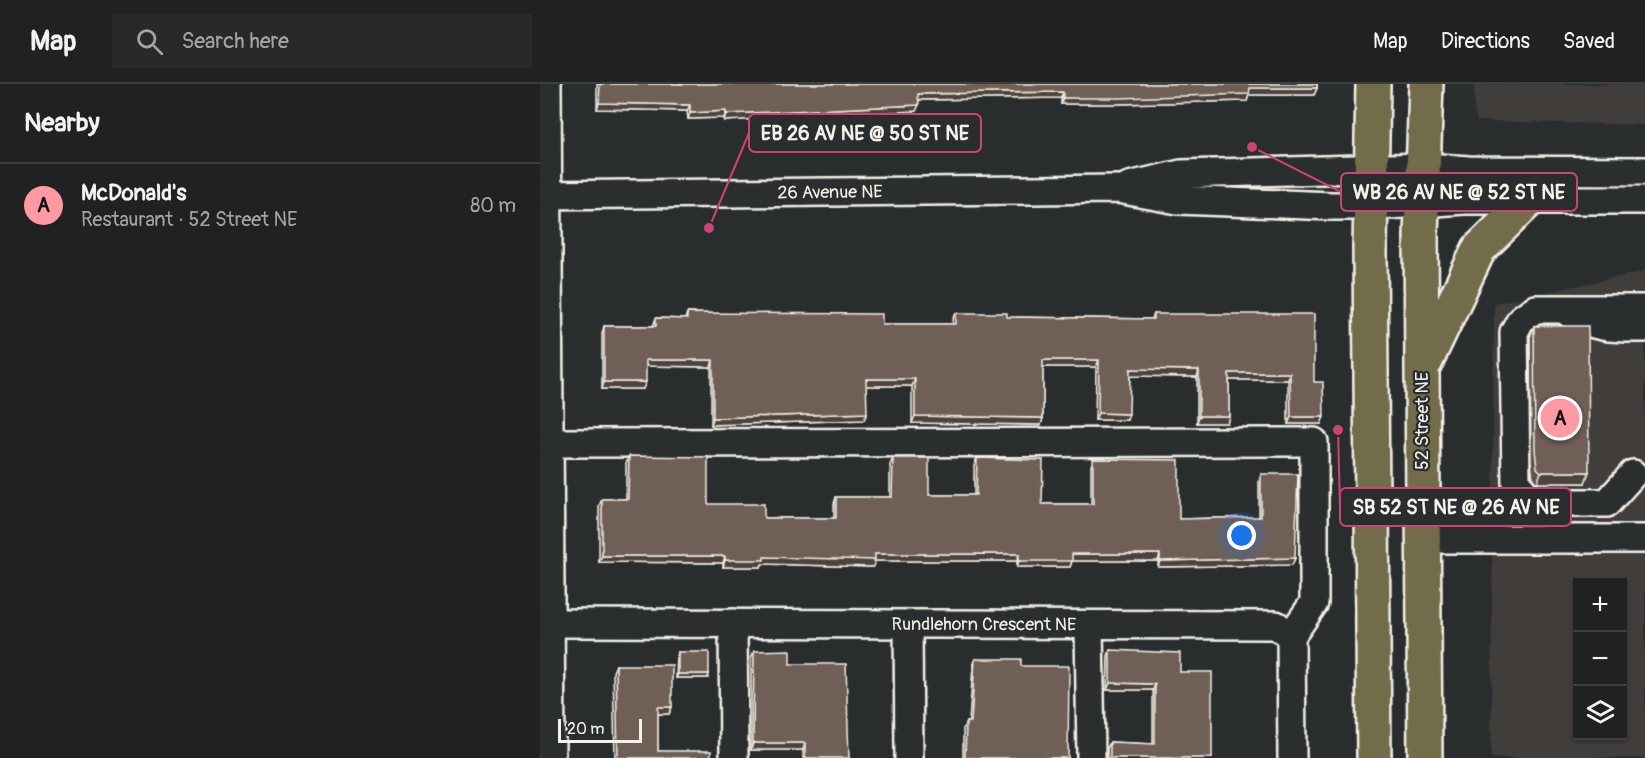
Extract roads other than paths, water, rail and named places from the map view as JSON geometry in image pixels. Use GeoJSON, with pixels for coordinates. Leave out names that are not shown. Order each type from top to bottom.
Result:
{"type":"FeatureCollection","features":[{"type":"Feature","properties":{"kind":"main road"},"geometry":{"type":"LineString","coordinates":[[1373,84],[1374,758]]}},
{"type":"Feature","properties":{"kind":"main road","name":"52 Street NE"},"geometry":{"type":"LineString","coordinates":[[1425,758],[1421,236],[1424,203],[1426,84]]}},
{"type":"Feature","properties":{"kind":"main road"},"geometry":{"type":"LineString","coordinates":[[1421,371],[1479,249],[1529,200]]}},
{"type":"Feature","properties":{"kind":"street"},"geometry":{"type":"LineString","coordinates":[[547,84],[544,195],[550,443],[551,758]]}},
{"type":"Feature","properties":{"kind":"street","name":"26 Avenue NE"},"geometry":{"type":"LineString","coordinates":[[1118,189],[1181,174],[1424,166],[1469,170],[1645,171]]}},
{"type":"Feature","properties":{"kind":"street","name":"26 Avenue NE"},"geometry":{"type":"LineString","coordinates":[[544,195],[1118,189],[1178,200],[1372,206],[1529,200],[1645,200]]}},
{"type":"Feature","properties":{"kind":"street"},"geometry":{"type":"LineString","coordinates":[[1634,474],[1607,502],[1534,503],[1516,483],[1514,332],[1521,319],[1535,309],[1645,309]]}},
{"type":"Feature","properties":{"kind":"street"},"geometry":{"type":"LineString","coordinates":[[1562,309],[1588,324],[1603,328],[1645,328]]}},
{"type":"Feature","properties":{"kind":"street"},"geometry":{"type":"LineString","coordinates":[[550,443],[1314,442],[1314,603],[1291,636],[1292,758]]}},
{"type":"Feature","properties":{"kind":"street"},"geometry":{"type":"LineString","coordinates":[[1423,539],[1645,538]]}},
{"type":"Feature","properties":{"kind":"street","name":"Rundlehorn Crescent NE"},"geometry":{"type":"LineString","coordinates":[[552,623],[1276,625],[1291,636]]}},
{"type":"Feature","properties":{"kind":"street"},"geometry":{"type":"LineString","coordinates":[[733,623],[734,758]]}},
{"type":"Feature","properties":{"kind":"street"},"geometry":{"type":"LineString","coordinates":[[908,624],[909,758]]}},
{"type":"Feature","properties":{"kind":"street"},"geometry":{"type":"LineString","coordinates":[[1089,625],[1091,758]]}},
{"type":"Feature","properties":{"kind":"place","name":"WB 26 AV NE @ 52 ST NE"},"geometry":{"type":"Point","coordinates":[1252,147]}},
{"type":"Feature","properties":{"kind":"place","name":"EB 26 AV NE @ 50 ST NE"},"geometry":{"type":"Point","coordinates":[709,228]}},
{"type":"Feature","properties":{"kind":"place","name":"McDonald's"},"geometry":{"type":"Point","coordinates":[1560,418]}},
{"type":"Feature","properties":{"kind":"place","name":"SB 52 ST NE @ 26 AV NE"},"geometry":{"type":"Point","coordinates":[1338,430]}}]}
